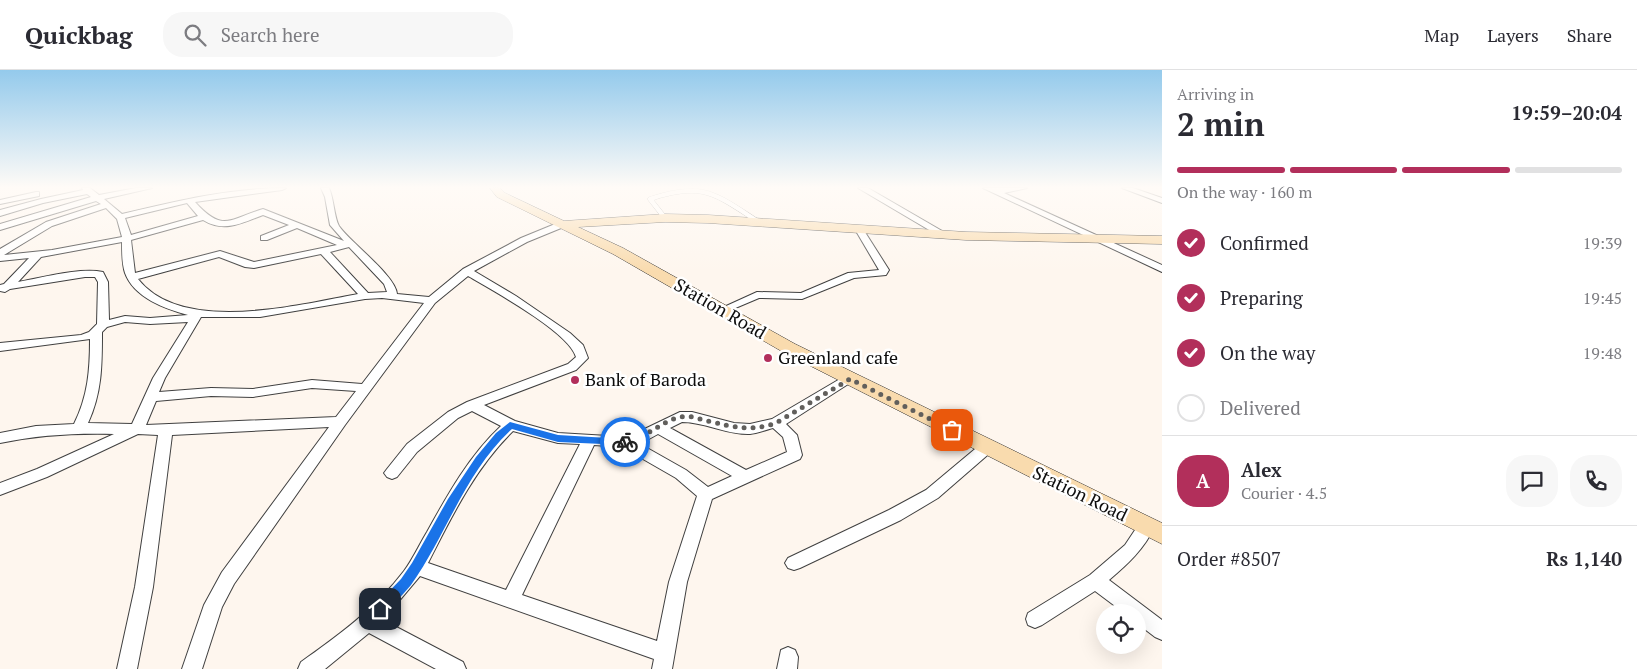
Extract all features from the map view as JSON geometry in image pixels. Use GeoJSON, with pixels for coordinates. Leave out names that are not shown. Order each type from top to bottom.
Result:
{"type":"FeatureCollection","features":[{"type":"Feature","properties":{"kind":"main road","name":"Station Road"},"geometry":{"type":"LineString","coordinates":[[550,216],[603,240],[789,348],[986,448],[1157,528]]}},
{"type":"Feature","properties":{"kind":"main road"},"geometry":{"type":"LineString","coordinates":[[569,224],[665,218],[758,222],[860,231],[944,235],[1162,240]]}},
{"type":"Feature","properties":{"kind":"main road"},"geometry":{"type":"LineString","coordinates":[[618,220],[603,240],[729,307],[798,347],[1157,528]]}},
{"type":"Feature","properties":{"kind":"street"},"geometry":{"type":"LineString","coordinates":[[0,227],[28,216]]}},
{"type":"Feature","properties":{"kind":"street"},"geometry":{"type":"LineString","coordinates":[[0,253],[49,224],[74,216]]}},
{"type":"Feature","properties":{"kind":"street"},"geometry":{"type":"LineString","coordinates":[[124,216],[120,217],[124,225],[129,270],[138,286],[157,299],[197,316]]}},
{"type":"Feature","properties":{"kind":"street"},"geometry":{"type":"LineString","coordinates":[[0,258],[38,255],[125,238],[204,217],[216,224],[222,225],[251,216]]}},
{"type":"Feature","properties":{"kind":"street"},"geometry":{"type":"LineString","coordinates":[[273,216],[347,245]]}},
{"type":"Feature","properties":{"kind":"street"},"geometry":{"type":"LineString","coordinates":[[332,216],[334,225],[347,245],[388,283],[392,290],[392,296]]}},
{"type":"Feature","properties":{"kind":"street"},"geometry":{"type":"LineString","coordinates":[[911,216],[944,235]]}},
{"type":"Feature","properties":{"kind":"street"},"geometry":{"type":"LineString","coordinates":[[1048,216],[1162,269]]}},
{"type":"Feature","properties":{"kind":"street"},"geometry":{"type":"LineString","coordinates":[[192,669],[214,604],[228,578],[340,422],[431,301],[467,271],[524,240],[569,224]]}},
{"type":"Feature","properties":{"kind":"street"},"geometry":{"type":"LineString","coordinates":[[264,238],[297,225]]}},
{"type":"Feature","properties":{"kind":"street"},"geometry":{"type":"LineString","coordinates":[[729,307],[757,295],[802,296],[852,275],[882,273],[884,270],[860,231]]}},
{"type":"Feature","properties":{"kind":"street"},"geometry":{"type":"LineString","coordinates":[[132,277],[220,254],[254,265],[347,245]]}},
{"type":"Feature","properties":{"kind":"street"},"geometry":{"type":"LineString","coordinates":[[323,250],[365,296]]}},
{"type":"Feature","properties":{"kind":"street"},"geometry":{"type":"LineString","coordinates":[[2,290],[38,255]]}},
{"type":"Feature","properties":{"kind":"street"},"geometry":{"type":"LineString","coordinates":[[392,473],[412,448],[454,415],[472,405],[572,367],[582,358],[579,348],[566,335],[512,298],[467,271]]}},
{"type":"Feature","properties":{"kind":"street"},"geometry":{"type":"LineString","coordinates":[[2,290],[85,274],[99,274],[103,282],[96,383],[90,407],[79,428]]}},
{"type":"Feature","properties":{"kind":"street"},"geometry":{"type":"LineString","coordinates":[[0,347],[83,338],[99,329],[125,319],[150,321],[252,313],[365,296],[392,296],[431,301]]}},
{"type":"Feature","properties":{"kind":"street"},"geometry":{"type":"LineString","coordinates":[[0,489],[60,465],[137,429],[159,378],[197,316]]}},
{"type":"Feature","properties":{"kind":"street"},"geometry":{"type":"LineString","coordinates":[[472,405],[510,425],[558,438],[625,442],[648,435],[680,417],[692,417],[742,429],[764,427],[776,423],[850,379]]}},
{"type":"Feature","properties":{"kind":"street"},"geometry":{"type":"LineString","coordinates":[[151,397],[204,393],[253,393],[312,384],[365,388]]}},
{"type":"Feature","properties":{"kind":"street"},"geometry":{"type":"LineString","coordinates":[[0,438],[36,431],[79,428],[166,430],[340,422]]}},
{"type":"Feature","properties":{"kind":"street"},"geometry":{"type":"LineString","coordinates":[[705,495],[795,455],[790,435],[776,423]]}},
{"type":"Feature","properties":{"kind":"street"},"geometry":{"type":"LineString","coordinates":[[308,669],[344,643],[368,622],[405,583],[416,567],[451,502],[470,473],[499,435],[510,425]]}},
{"type":"Feature","properties":{"kind":"street"},"geometry":{"type":"LineString","coordinates":[[659,428],[746,477]]}},
{"type":"Feature","properties":{"kind":"street"},"geometry":{"type":"LineString","coordinates":[[127,669],[144,587],[166,430]]}},
{"type":"Feature","properties":{"kind":"street"},"geometry":{"type":"LineString","coordinates":[[511,599],[589,440]]}},
{"type":"Feature","properties":{"kind":"street"},"geometry":{"type":"LineString","coordinates":[[416,567],[511,599],[663,661],[678,582],[705,495],[703,490],[692,482],[625,442]]}},
{"type":"Feature","properties":{"kind":"street"},"geometry":{"type":"LineString","coordinates":[[794,563],[895,516],[932,494],[986,448]]}},
{"type":"Feature","properties":{"kind":"street"},"geometry":{"type":"LineString","coordinates":[[1035,619],[1096,580],[1157,528]]}},
{"type":"Feature","properties":{"kind":"street"},"geometry":{"type":"LineString","coordinates":[[1096,580],[1162,631]]}},
{"type":"Feature","properties":{"kind":"street"},"geometry":{"type":"LineString","coordinates":[[368,622],[456,669]]}},
{"type":"Feature","properties":{"kind":"lane"},"geometry":{"type":"LineString","coordinates":[[749,216],[758,222]]}},
{"type":"Feature","properties":{"kind":"way so far"},"geometry":{"type":"LineString","coordinates":[[625,442],[648,435],[680,417],[692,417],[734,428],[750,429],[764,427],[776,423],[850,379],[952,430]]}},
{"type":"Feature","properties":{"kind":"place","name":"Greenland cafe"},"geometry":{"type":"Point","coordinates":[768,358]}},
{"type":"Feature","properties":{"kind":"place","name":"Bank of Baroda"},"geometry":{"type":"Point","coordinates":[575,380]}},
{"type":"Feature","properties":{"kind":"route"},"geometry":{"type":"LineString","coordinates":[[380,609],[405,583],[416,567],[451,502],[480,459],[499,435],[510,425],[558,438],[625,442]]}}]}
